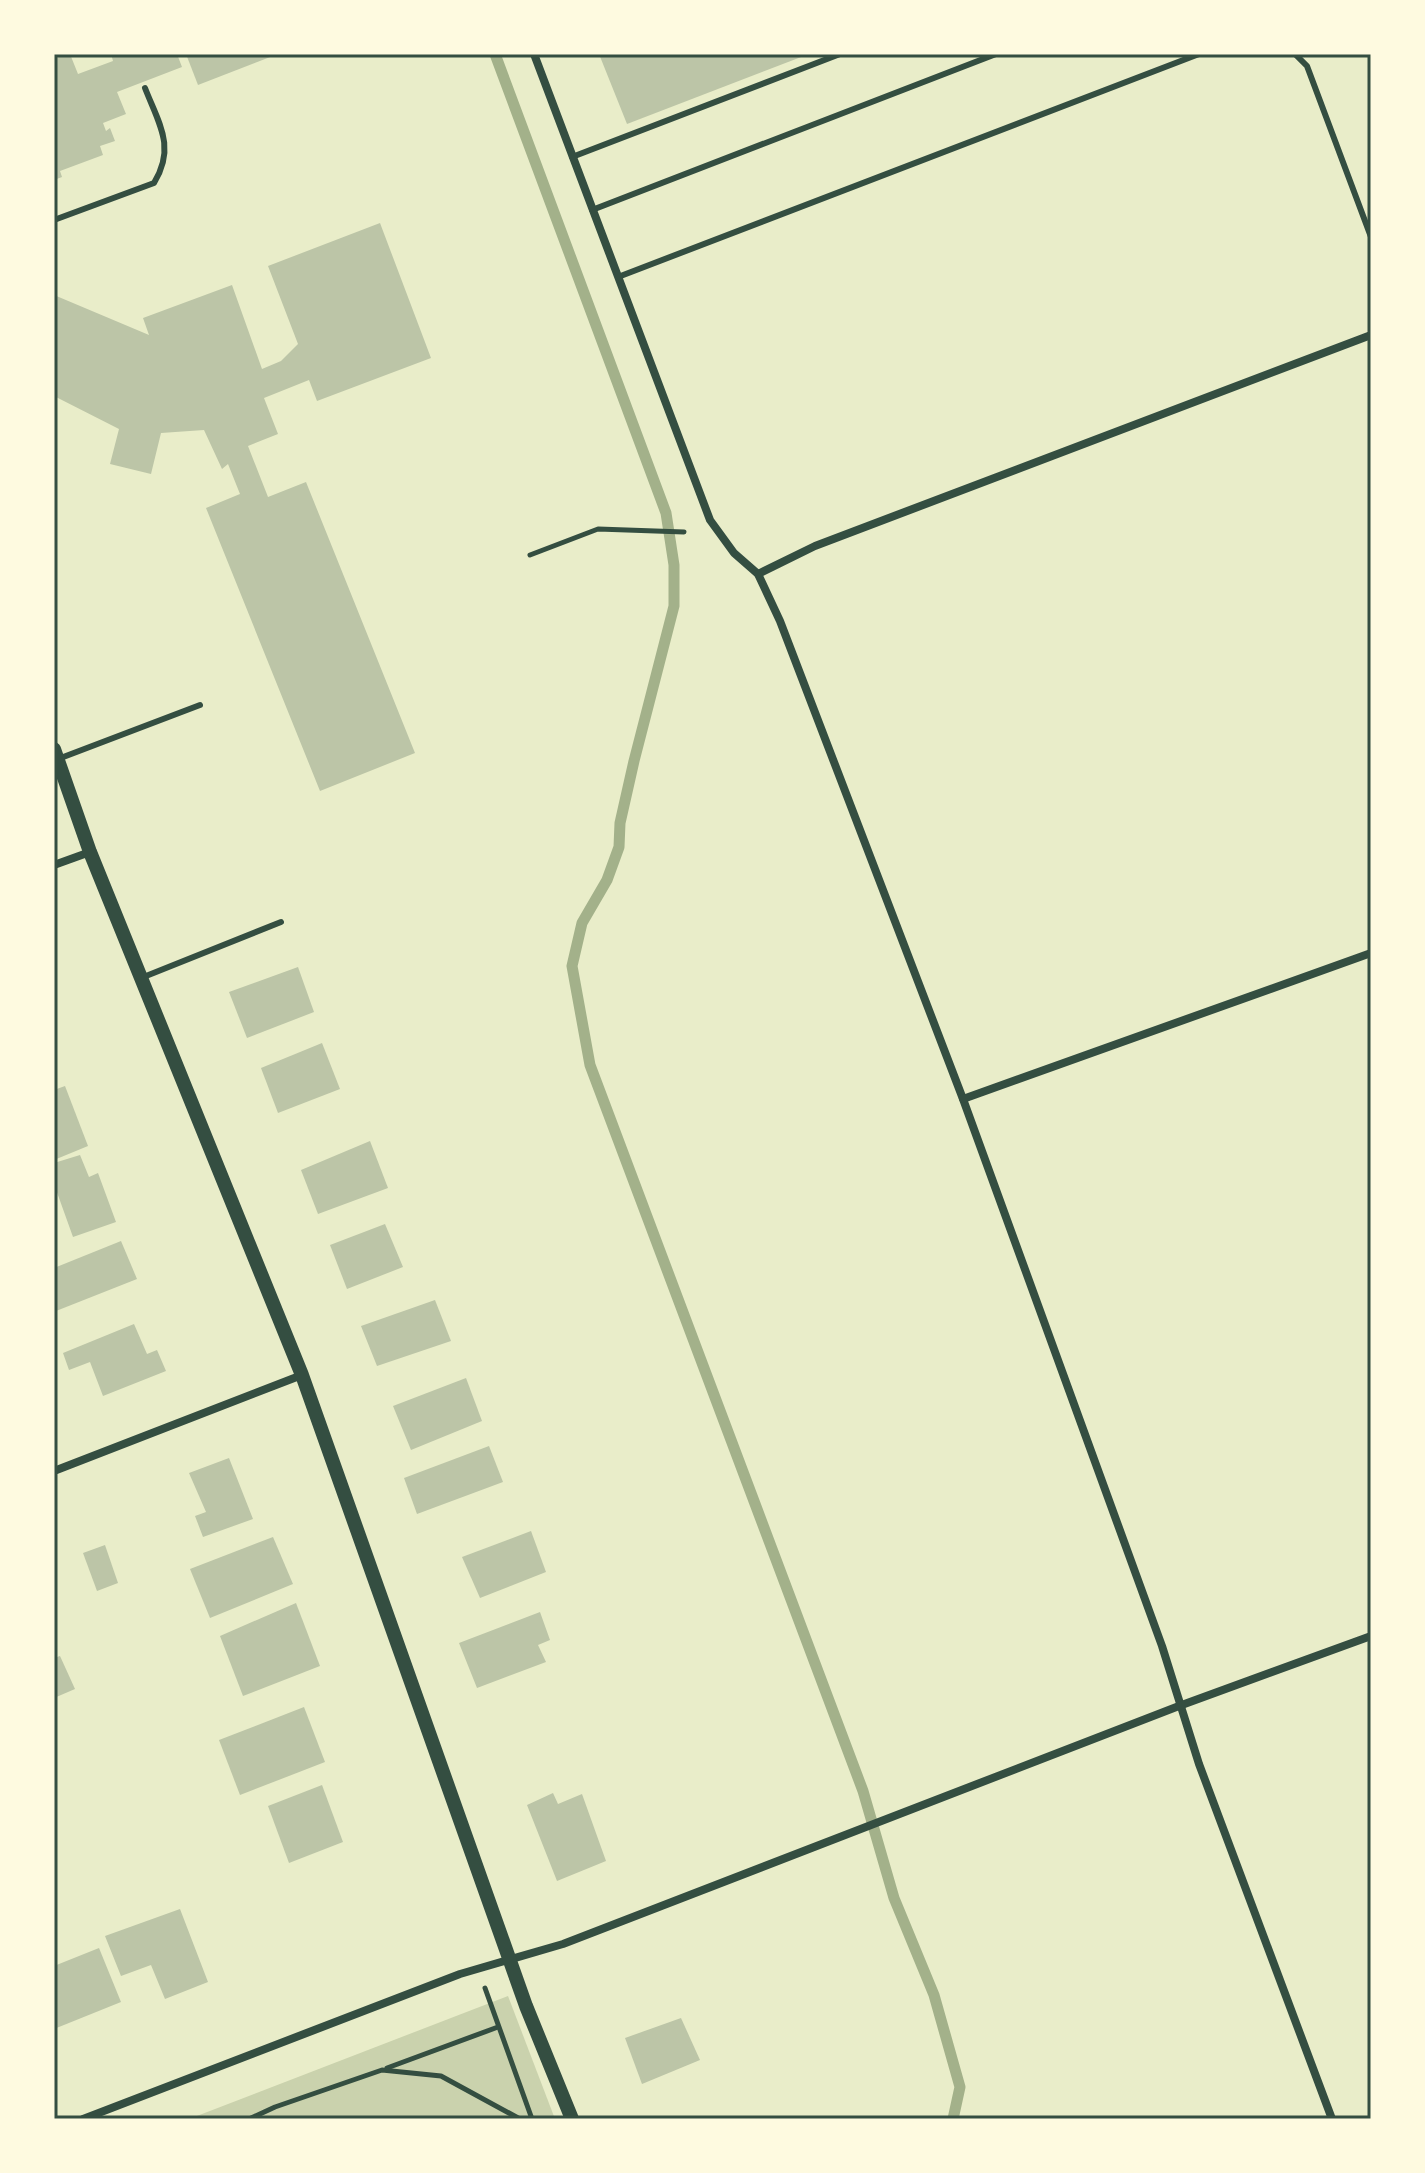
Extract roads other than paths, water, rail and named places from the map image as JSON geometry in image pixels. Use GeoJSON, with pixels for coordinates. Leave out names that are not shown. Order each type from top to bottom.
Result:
{"type":"FeatureCollection","features":[{"type":"Feature","properties":{"kind":"street"},"geometry":{"type":"LineString","coordinates":[[534,54],[710,520],[734,553],[758,574],[780,621],[963,1099],[1162,1646],[1179,1706],[1332,2119]]}},
{"type":"Feature","properties":{"kind":"street"},"geometry":{"type":"LineString","coordinates":[[758,574],[830,540],[1371,335]]}},
{"type":"Feature","properties":{"kind":"street"},"geometry":{"type":"LineString","coordinates":[[56,754],[90,852],[302,1375],[510,1960],[572,2119]]}},
{"type":"Feature","properties":{"kind":"street"},"geometry":{"type":"LineString","coordinates":[[54,865],[90,852]]}},
{"type":"Feature","properties":{"kind":"street"},"geometry":{"type":"LineString","coordinates":[[963,1099],[1371,953]]}},
{"type":"Feature","properties":{"kind":"street"},"geometry":{"type":"LineString","coordinates":[[54,1471],[302,1375]]}},
{"type":"Feature","properties":{"kind":"street"},"geometry":{"type":"LineString","coordinates":[[83,2119],[478,1969],[563,1944],[1179,1706],[1371,1636]]}},
{"type":"Feature","properties":{"kind":"lane"},"geometry":{"type":"LineString","coordinates":[[572,157],[840,54]]}},
{"type":"Feature","properties":{"kind":"lane"},"geometry":{"type":"LineString","coordinates":[[592,210],[996,54]]}},
{"type":"Feature","properties":{"kind":"lane"},"geometry":{"type":"LineString","coordinates":[[618,277],[1199,54]]}},
{"type":"Feature","properties":{"kind":"lane"},"geometry":{"type":"LineString","coordinates":[[1295,54],[1307,66],[1371,237]]}},
{"type":"Feature","properties":{"kind":"lane"},"geometry":{"type":"LineString","coordinates":[[54,220],[154,183],[166,157],[165,140],[145,88]]}},
{"type":"Feature","properties":{"kind":"lane"},"geometry":{"type":"LineString","coordinates":[[56,754],[200,705]]}},
{"type":"Feature","properties":{"kind":"lane"},"geometry":{"type":"LineString","coordinates":[[141,978],[281,922]]}},
{"type":"Feature","properties":{"kind":"waterway"},"geometry":{"type":"LineString","coordinates":[[495,54],[666,513],[674,565],[674,606],[634,761],[620,823],[619,847],[607,880],[582,923],[572,966],[590,1065],[863,1791],[894,1898],[934,1995],[960,2087],[953,2119]]}}]}
